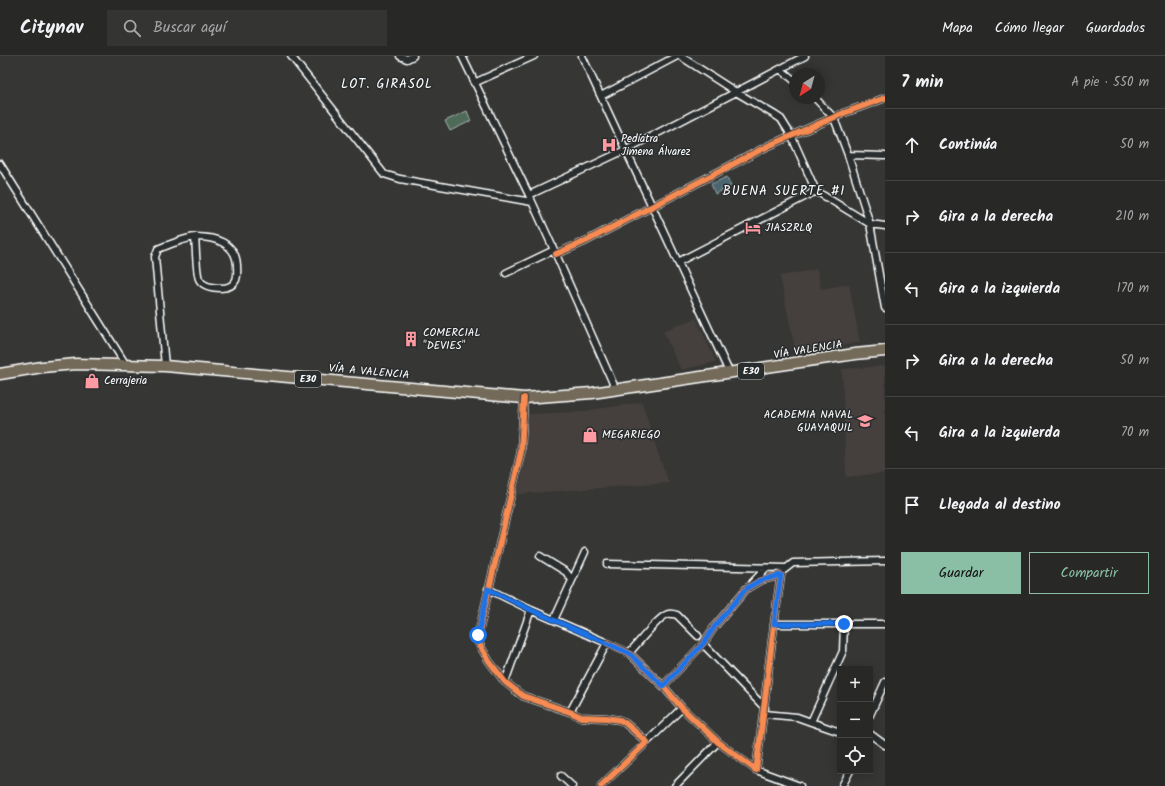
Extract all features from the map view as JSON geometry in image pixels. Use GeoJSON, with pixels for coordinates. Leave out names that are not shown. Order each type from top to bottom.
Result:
{"type":"FeatureCollection","features":[{"type":"Feature","properties":{"kind":"highway","name":"VÍA VALENCIA"},"geometry":{"type":"LineString","coordinates":[[616,390],[855,354],[885,351]]}},
{"type":"Feature","properties":{"kind":"highway","name":"VÍA A VALENCIA"},"geometry":{"type":"LineString","coordinates":[[0,374],[58,365],[165,366],[524,398],[586,394],[616,390]]}},
{"type":"Feature","properties":{"kind":"street"},"geometry":{"type":"LineString","coordinates":[[291,56],[384,174],[400,179],[532,202]]}},
{"type":"Feature","properties":{"kind":"street"},"geometry":{"type":"LineString","coordinates":[[400,56],[406,59],[413,56]]}},
{"type":"Feature","properties":{"kind":"street"},"geometry":{"type":"LineString","coordinates":[[462,56],[529,195],[616,390]]}},
{"type":"Feature","properties":{"kind":"street"},"geometry":{"type":"LineString","coordinates":[[474,83],[534,56]]}},
{"type":"Feature","properties":{"kind":"street"},"geometry":{"type":"LineString","coordinates":[[582,56],[730,374]]}},
{"type":"Feature","properties":{"kind":"street"},"geometry":{"type":"LineString","coordinates":[[601,96],[679,56],[781,119],[791,135],[816,191],[870,224],[885,226]]}},
{"type":"Feature","properties":{"kind":"street"},"geometry":{"type":"LineString","coordinates":[[529,195],[625,150],[805,56]]}},
{"type":"Feature","properties":{"kind":"street"},"geometry":{"type":"LineString","coordinates":[[780,69],[789,76]]}},
{"type":"Feature","properties":{"kind":"street"},"geometry":{"type":"LineString","coordinates":[[506,273],[555,252],[586,241],[791,135],[885,98]]}},
{"type":"Feature","properties":{"kind":"street"},"geometry":{"type":"LineString","coordinates":[[821,104],[834,118],[848,155],[870,224],[885,308]]}},
{"type":"Feature","properties":{"kind":"street"},"geometry":{"type":"LineString","coordinates":[[848,155],[885,156]]}},
{"type":"Feature","properties":{"kind":"street"},"geometry":{"type":"LineString","coordinates":[[0,164],[126,365]]}},
{"type":"Feature","properties":{"kind":"street"},"geometry":{"type":"LineString","coordinates":[[678,262],[816,191]]}},
{"type":"Feature","properties":{"kind":"street"},"geometry":{"type":"LineString","coordinates":[[165,366],[155,257],[156,252],[161,248],[195,236],[222,242],[229,246],[234,252],[236,258],[237,276],[232,286],[227,288],[213,288],[202,283],[199,279],[195,236]]}},
{"type":"Feature","properties":{"kind":"street"},"geometry":{"type":"LineString","coordinates":[[524,398],[521,452],[477,640],[505,682],[523,696],[570,712],[581,718],[606,718],[620,720],[626,723],[647,742]]}},
{"type":"Feature","properties":{"kind":"street"},"geometry":{"type":"LineString","coordinates":[[554,620],[585,552]]}},
{"type":"Feature","properties":{"kind":"street"},"geometry":{"type":"LineString","coordinates":[[540,556],[566,572],[572,580]]}},
{"type":"Feature","properties":{"kind":"street"},"geometry":{"type":"LineString","coordinates":[[756,770],[781,575],[785,568],[793,563],[885,561]]}},
{"type":"Feature","properties":{"kind":"street"},"geometry":{"type":"LineString","coordinates":[[608,564],[785,568]]}},
{"type":"Feature","properties":{"kind":"street"},"geometry":{"type":"LineString","coordinates":[[663,686],[703,644],[715,626],[766,568]]}},
{"type":"Feature","properties":{"kind":"street"},"geometry":{"type":"LineString","coordinates":[[747,588],[759,581],[781,575]]}},
{"type":"Feature","properties":{"kind":"street"},"geometry":{"type":"LineString","coordinates":[[488,589],[531,610],[629,653],[663,686],[682,708],[718,742],[756,770],[800,786]]}},
{"type":"Feature","properties":{"kind":"street"},"geometry":{"type":"LineString","coordinates":[[505,682],[531,610]]}},
{"type":"Feature","properties":{"kind":"street"},"geometry":{"type":"LineString","coordinates":[[629,653],[659,621],[668,614],[673,613],[677,615],[698,636]]}},
{"type":"Feature","properties":{"kind":"street"},"geometry":{"type":"LineString","coordinates":[[774,624],[885,624]]}},
{"type":"Feature","properties":{"kind":"street"},"geometry":{"type":"LineString","coordinates":[[811,722],[843,651],[844,624]]}},
{"type":"Feature","properties":{"kind":"street"},"geometry":{"type":"LineString","coordinates":[[570,712],[607,643]]}},
{"type":"Feature","properties":{"kind":"street"},"geometry":{"type":"LineString","coordinates":[[703,644],[764,711],[797,717],[837,731]]}},
{"type":"Feature","properties":{"kind":"street"},"geometry":{"type":"LineString","coordinates":[[873,708],[885,682]]}},
{"type":"Feature","properties":{"kind":"street"},"geometry":{"type":"LineString","coordinates":[[601,786],[682,708]]}},
{"type":"Feature","properties":{"kind":"street"},"geometry":{"type":"LineString","coordinates":[[873,736],[885,745]]}},
{"type":"Feature","properties":{"kind":"street"},"geometry":{"type":"LineString","coordinates":[[675,786],[718,742]]}},
{"type":"Feature","properties":{"kind":"street"},"geometry":{"type":"LineString","coordinates":[[842,786],[848,774]]}},
{"type":"Feature","properties":{"kind":"street"},"geometry":{"type":"LineString","coordinates":[[561,776],[572,786]]}},
{"type":"Feature","properties":{"kind":"shaded area","name":"Pedíatra Jimena Álvarez"},"geometry":{"type":"Polygon","coordinates":[[[612,138],[617,146],[606,151],[602,143],[612,138]]]}},
{"type":"Feature","properties":{"kind":"shaded area"},"geometry":{"type":"Polygon","coordinates":[[[817,269],[821,289],[849,284],[860,342],[796,354],[780,276],[817,269]]]}},
{"type":"Feature","properties":{"kind":"shaded area"},"geometry":{"type":"Polygon","coordinates":[[[696,318],[716,362],[681,370],[663,331],[696,318]]]}},
{"type":"Feature","properties":{"kind":"shaded area","name":"ACADEMIA NAVAL GUAYAQUIL"},"geometry":{"type":"Polygon","coordinates":[[[885,366],[885,473],[846,477],[842,369],[885,366]]]}},
{"type":"Feature","properties":{"kind":"shaded area","name":"MEGARIEGO"},"geometry":{"type":"Polygon","coordinates":[[[642,402],[669,483],[517,494],[525,457],[528,414],[578,412],[642,402]]]}},
{"type":"Feature","properties":{"kind":"green space"},"geometry":{"type":"Polygon","coordinates":[[[467,111],[471,121],[450,131],[445,121],[467,111]]]}},
{"type":"Feature","properties":{"kind":"water"},"geometry":{"type":"Polygon","coordinates":[[[727,177],[731,186],[715,194],[711,184],[727,177]]]}},
{"type":"Feature","properties":{"kind":"cycle path"},"geometry":{"type":"LineString","coordinates":[[556,254],[586,241],[768,146],[844,113],[885,98]]}},
{"type":"Feature","properties":{"kind":"cycle path"},"geometry":{"type":"LineString","coordinates":[[524,398],[521,452],[477,640],[489,661],[505,682],[523,696],[581,717],[620,720],[647,742],[601,786]]}},
{"type":"Feature","properties":{"kind":"cycle path"},"geometry":{"type":"LineString","coordinates":[[607,643],[629,653],[663,686],[682,708],[718,742],[756,770],[781,575],[759,581],[747,588],[715,626],[703,644],[663,686]]}},
{"type":"Feature","properties":{"kind":"place","name":"Pedíatra Jimena Álvarez"},"geometry":{"type":"Point","coordinates":[609,145]}},
{"type":"Feature","properties":{"kind":"place","name":"JIASZRLQ"},"geometry":{"type":"Point","coordinates":[753,228]}},
{"type":"Feature","properties":{"kind":"place","name":"COMERCIAL \"DEVIES\""},"geometry":{"type":"Point","coordinates":[411,339]}},
{"type":"Feature","properties":{"kind":"place","name":"Cerrajeria"},"geometry":{"type":"Point","coordinates":[92,381]}},
{"type":"Feature","properties":{"kind":"place","name":"ACADEMIA NAVAL GUAYAQUIL"},"geometry":{"type":"Point","coordinates":[865,421]}},
{"type":"Feature","properties":{"kind":"place","name":"MEGARIEGO"},"geometry":{"type":"Point","coordinates":[590,435]}},
{"type":"Feature","properties":{"kind":"district","name":"LOT. GIRASOL"},"geometry":{"type":"Point","coordinates":[387,84]}},
{"type":"Feature","properties":{"kind":"district","name":"BUENA SUERTE #1"},"geometry":{"type":"Point","coordinates":[784,191]}},
{"type":"Feature","properties":{"kind":"route"},"geometry":{"type":"LineString","coordinates":[[478,635],[488,589],[531,610],[629,653],[663,686],[703,644],[722,617],[747,588],[759,581],[781,575],[774,624],[844,624]]}}]}
